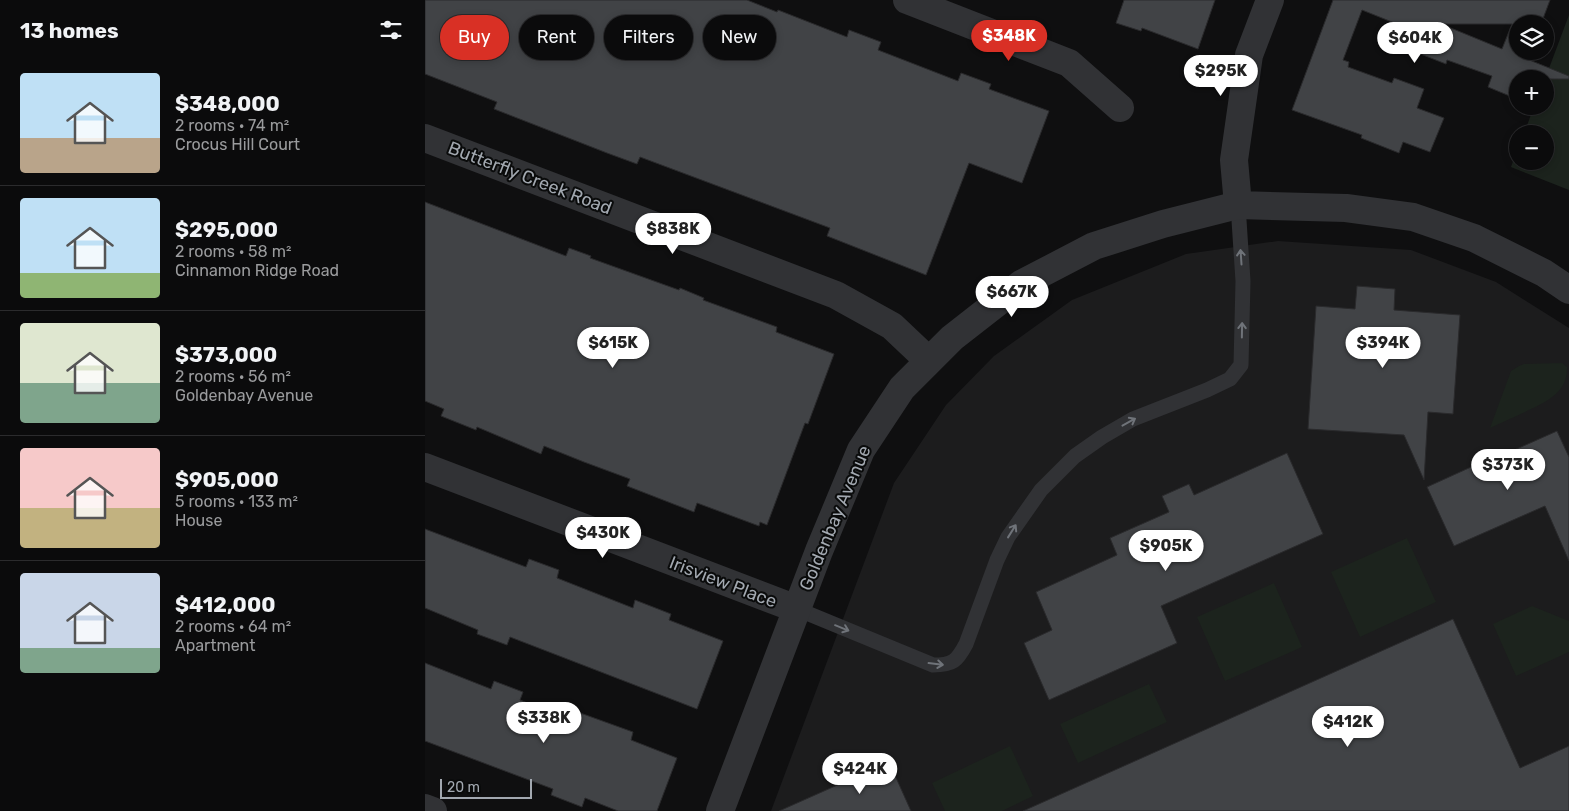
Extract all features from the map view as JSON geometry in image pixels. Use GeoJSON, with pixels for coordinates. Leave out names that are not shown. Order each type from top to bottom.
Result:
{"type":"FeatureCollection","features":[{"type":"Feature","properties":{"kind":"street"},"geometry":{"type":"LineString","coordinates":[[907,0],[1069,63],[1120,108]]}},
{"type":"Feature","properties":{"kind":"street"},"geometry":{"type":"LineString","coordinates":[[1238,205],[1234,160],[1249,55],[1269,0]]}},
{"type":"Feature","properties":{"kind":"street","name":"Butterfly Creek Road"},"geometry":{"type":"LineString","coordinates":[[425,138],[836,294],[892,326],[929,361]]}},
{"type":"Feature","properties":{"kind":"street","name":"Goldenbay Avenue"},"geometry":{"type":"LineString","coordinates":[[720,811],[819,551],[861,450],[902,388],[952,338],[1021,284],[1093,246],[1163,224],[1238,205],[1346,208],[1413,217],[1474,238],[1543,272],[1569,290]]}},
{"type":"Feature","properties":{"kind":"street","name":"Irisview Place"},"geometry":{"type":"LineString","coordinates":[[425,467],[797,609]]}},
{"type":"Feature","properties":{"kind":"street"},"geometry":{"type":"LineString","coordinates":[[425,808],[433,811]]}},
{"type":"Feature","properties":{"kind":"lane"},"geometry":{"type":"LineString","coordinates":[[797,609],[933,665],[947,665],[959,657],[966,644],[997,560],[1008,537],[1041,490],[1075,456],[1102,437],[1133,419],[1230,379],[1241,365],[1243,281],[1238,205]]}},
{"type":"Feature","properties":{"kind":"shaded area"},"geometry":{"type":"Polygon","coordinates":[[[1569,15],[1569,190],[1519,170],[1554,170],[1554,125],[1527,125],[1531,115],[1554,115],[1554,70],[1548,70],[1552,60],[1554,60],[1554,55],[1569,15]]]}},
{"type":"Feature","properties":{"kind":"shaded area"},"geometry":{"type":"Polygon","coordinates":[[[1278,241],[1411,250],[1496,282],[1569,328],[1569,811],[771,811],[894,483],[946,405],[994,356],[1072,300],[1186,254],[1278,241]]]}},
{"type":"Feature","properties":{"kind":"shaded area"},"geometry":{"type":"Polygon","coordinates":[[[1562,363],[1567,367],[1566,376],[1559,391],[1539,405],[1490,428],[1511,371],[1524,364],[1562,363]]]}},
{"type":"Feature","properties":{"kind":"shaded area"},"geometry":{"type":"Polygon","coordinates":[[[1407,538],[1436,602],[1360,637],[1331,572],[1407,538]]]}},
{"type":"Feature","properties":{"kind":"shaded area"},"geometry":{"type":"Polygon","coordinates":[[[1274,583],[1302,647],[1225,681],[1197,617],[1274,583]]]}},
{"type":"Feature","properties":{"kind":"shaded area"},"geometry":{"type":"Polygon","coordinates":[[[1532,606],[1569,621],[1569,652],[1516,676],[1493,624],[1532,606]]]}},
{"type":"Feature","properties":{"kind":"shaded area"},"geometry":{"type":"Polygon","coordinates":[[[1149,684],[1167,722],[1078,763],[1060,724],[1149,684]]]}},
{"type":"Feature","properties":{"kind":"shaded area"},"geometry":{"type":"Polygon","coordinates":[[[1010,746],[1033,796],[1002,811],[945,811],[932,783],[1010,746]]]}},
{"type":"Feature","properties":{"kind":"building"},"geometry":{"type":"Polygon","coordinates":[[[425,0],[747,0],[847,37],[849,30],[881,42],[878,50],[958,81],[961,73],[991,84],[989,89],[1049,111],[1022,183],[969,163],[926,275],[827,236],[830,228],[640,157],[637,164],[607,153],[494,109],[497,102],[425,74],[425,0]]]}},
{"type":"Feature","properties":{"kind":"building"},"geometry":{"type":"Polygon","coordinates":[[[1124,0],[1215,0],[1198,49],[1142,28],[1141,31],[1116,23],[1124,0]]]}},
{"type":"Feature","properties":{"kind":"building"},"geometry":{"type":"Polygon","coordinates":[[[1333,0],[1550,0],[1544,15],[1509,15],[1509,24],[1441,24],[1502,49],[1509,32],[1509,60],[1529,60],[1569,76],[1569,79],[1554,79],[1554,70],[1509,70],[1509,96],[1488,87],[1492,76],[1447,60],[1446,64],[1418,53],[1428,24],[1397,24],[1362,10],[1343,60],[1349,62],[1348,67],[1392,83],[1394,78],[1424,89],[1417,108],[1444,118],[1430,152],[1403,142],[1399,153],[1361,138],[1362,135],[1292,110],[1333,0]]]}},
{"type":"Feature","properties":{"kind":"building"},"geometry":{"type":"Polygon","coordinates":[[[425,202],[566,256],[569,248],[591,256],[590,258],[679,290],[680,288],[704,298],[703,300],[777,327],[776,332],[834,354],[808,424],[805,423],[767,525],[760,522],[759,526],[697,503],[694,512],[627,486],[630,479],[544,446],[541,454],[477,427],[476,430],[441,416],[444,409],[425,401],[425,202]]]}},
{"type":"Feature","properties":{"kind":"building"},"geometry":{"type":"Polygon","coordinates":[[[1357,286],[1395,289],[1394,310],[1460,315],[1453,414],[1428,412],[1424,480],[1404,435],[1308,429],[1316,306],[1355,309],[1357,286]]]}},
{"type":"Feature","properties":{"kind":"building"},"geometry":{"type":"Polygon","coordinates":[[[1557,431],[1569,457],[1569,561],[1545,506],[1454,546],[1427,487],[1557,431]]]}},
{"type":"Feature","properties":{"kind":"building"},"geometry":{"type":"Polygon","coordinates":[[[1287,453],[1323,534],[1161,606],[1177,643],[1049,700],[1024,643],[1052,630],[1036,592],[1117,555],[1110,538],[1169,512],[1162,496],[1189,484],[1194,495],[1287,453]]]}},
{"type":"Feature","properties":{"kind":"building"},"geometry":{"type":"Polygon","coordinates":[[[425,529],[526,567],[529,559],[559,570],[557,578],[633,608],[635,600],[671,614],[669,620],[723,641],[697,709],[510,637],[507,645],[477,634],[478,630],[425,608],[425,529]]]}},
{"type":"Feature","properties":{"kind":"building"},"geometry":{"type":"Polygon","coordinates":[[[1453,619],[1520,768],[1569,746],[1569,811],[1023,811],[1453,619]]]}},
{"type":"Feature","properties":{"kind":"building"},"geometry":{"type":"Polygon","coordinates":[[[425,663],[491,689],[494,681],[523,692],[520,700],[569,719],[572,710],[633,732],[631,740],[677,758],[657,811],[618,811],[585,798],[582,807],[551,795],[553,789],[425,741],[425,663]]]}},
{"type":"Feature","properties":{"kind":"building"},"geometry":{"type":"Polygon","coordinates":[[[889,762],[911,811],[779,811],[889,762]]]}}]}
